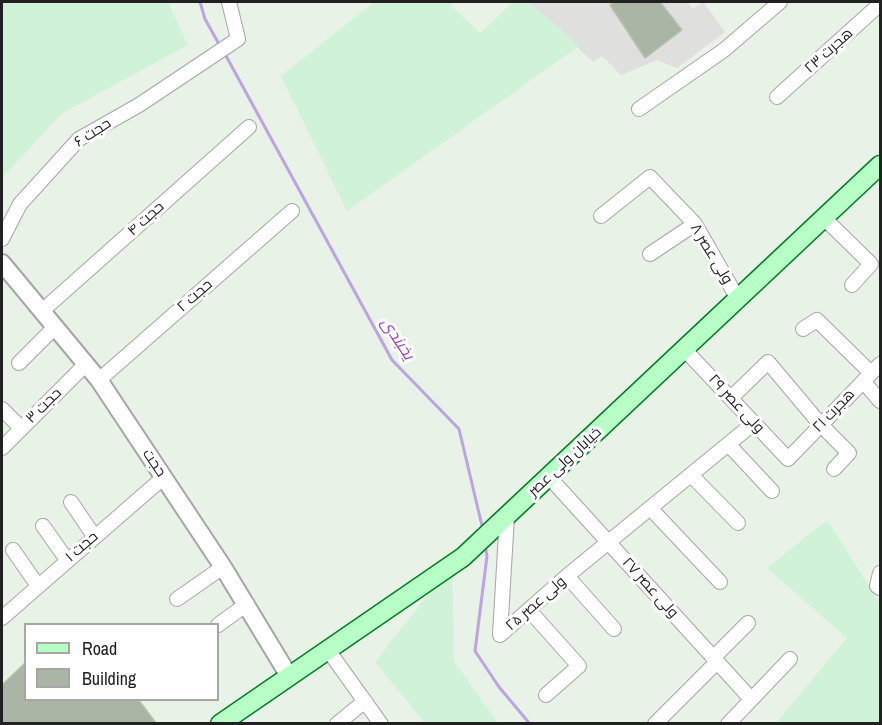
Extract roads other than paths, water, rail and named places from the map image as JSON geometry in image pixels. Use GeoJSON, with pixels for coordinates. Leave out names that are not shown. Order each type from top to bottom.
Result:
{"type":"FeatureCollection","features":[{"type":"Feature","properties":{"kind":"main road","name":"خیابان ولی عصر"},"geometry":{"type":"LineString","coordinates":[[220,723],[463,557],[880,165]]}},
{"type":"Feature","properties":{"kind":"street","name":"حجت ۶"},"geometry":{"type":"LineString","coordinates":[[2,239],[20,204],[79,139],[139,105],[238,39],[229,2]]}},
{"type":"Feature","properties":{"kind":"street"},"geometry":{"type":"LineString","coordinates":[[639,109],[724,50],[780,2]]}},
{"type":"Feature","properties":{"kind":"street","name":"هجرت ۲۳"},"geometry":{"type":"LineString","coordinates":[[777,97],[880,4]]}},
{"type":"Feature","properties":{"kind":"street","name":"حجت ۴"},"geometry":{"type":"LineString","coordinates":[[42,311],[249,127]]}},
{"type":"Feature","properties":{"kind":"street","name":"ولی عصر ۸"},"geometry":{"type":"LineString","coordinates":[[601,216],[650,177],[695,224],[738,299]]}},
{"type":"Feature","properties":{"kind":"street","name":"حجت ۲"},"geometry":{"type":"LineString","coordinates":[[99,380],[292,211]]}},
{"type":"Feature","properties":{"kind":"street"},"geometry":{"type":"LineString","coordinates":[[824,218],[872,264],[852,285]]}},
{"type":"Feature","properties":{"kind":"street"},"geometry":{"type":"LineString","coordinates":[[650,254],[695,224]]}},
{"type":"Feature","properties":{"kind":"street","name":"حجت"},"geometry":{"type":"LineString","coordinates":[[2,263],[99,380],[224,567],[289,676]]}},
{"type":"Feature","properties":{"kind":"street"},"geometry":{"type":"LineString","coordinates":[[803,329],[817,320],[872,373],[880,401]]}},
{"type":"Feature","properties":{"kind":"street"},"geometry":{"type":"LineString","coordinates":[[19,363],[55,327]]}},
{"type":"Feature","properties":{"kind":"street","name":"ولی عصر ۲۹"},"geometry":{"type":"LineString","coordinates":[[685,350],[788,459]]}},
{"type":"Feature","properties":{"kind":"street"},"geometry":{"type":"LineString","coordinates":[[731,399],[768,363],[821,425],[849,453],[834,469]]}},
{"type":"Feature","properties":{"kind":"street","name":"حجت ۳"},"geometry":{"type":"LineString","coordinates":[[2,448],[86,364]]}},
{"type":"Feature","properties":{"kind":"street","name":"هجرت ۲۱"},"geometry":{"type":"LineString","coordinates":[[788,459],[872,373]]}},
{"type":"Feature","properties":{"kind":"street"},"geometry":{"type":"LineString","coordinates":[[2,410],[21,428]]}},
{"type":"Feature","properties":{"kind":"street","name":"ولی عصر ۲۵"},"geometry":{"type":"LineString","coordinates":[[507,516],[501,635],[567,576],[754,423]]}},
{"type":"Feature","properties":{"kind":"street"},"geometry":{"type":"LineString","coordinates":[[728,444],[772,491]]}},
{"type":"Feature","properties":{"kind":"street"},"geometry":{"type":"LineString","coordinates":[[691,475],[738,523]]}},
{"type":"Feature","properties":{"kind":"street","name":"حجت ۱"},"geometry":{"type":"LineString","coordinates":[[2,618],[164,477]]}},
{"type":"Feature","properties":{"kind":"street","name":"ولی عصر ۲۷"},"geometry":{"type":"LineString","coordinates":[[549,477],[751,699]]}},
{"type":"Feature","properties":{"kind":"street"},"geometry":{"type":"LineString","coordinates":[[71,502],[94,536]]}},
{"type":"Feature","properties":{"kind":"street"},"geometry":{"type":"LineString","coordinates":[[650,508],[720,582]]}},
{"type":"Feature","properties":{"kind":"street"},"geometry":{"type":"LineString","coordinates":[[43,526],[67,560]]}},
{"type":"Feature","properties":{"kind":"street"},"geometry":{"type":"LineString","coordinates":[[13,550],[38,586]]}},
{"type":"Feature","properties":{"kind":"street"},"geometry":{"type":"LineString","coordinates":[[177,599],[224,567]]}},
{"type":"Feature","properties":{"kind":"street"},"geometry":{"type":"LineString","coordinates":[[880,573],[877,586],[880,588]]}},
{"type":"Feature","properties":{"kind":"street"},"geometry":{"type":"LineString","coordinates":[[567,576],[614,628]]}},
{"type":"Feature","properties":{"kind":"street"},"geometry":{"type":"LineString","coordinates":[[219,624],[247,604]]}},
{"type":"Feature","properties":{"kind":"street"},"geometry":{"type":"LineString","coordinates":[[529,610],[579,666],[546,695]]}},
{"type":"Feature","properties":{"kind":"street"},"geometry":{"type":"LineString","coordinates":[[656,723],[748,623]]}},
{"type":"Feature","properties":{"kind":"street"},"geometry":{"type":"LineString","coordinates":[[328,650],[381,723]]}},
{"type":"Feature","properties":{"kind":"street"},"geometry":{"type":"LineString","coordinates":[[728,723],[790,659]]}},
{"type":"Feature","properties":{"kind":"street"},"geometry":{"type":"LineString","coordinates":[[337,723],[365,701]]}},
{"type":"Feature","properties":{"kind":"waterway","name":"یخبندی"},"geometry":{"type":"LineString","coordinates":[[200,2],[205,19],[220,46]]}},
{"type":"Feature","properties":{"kind":"waterway","name":"یخبندی"},"geometry":{"type":"LineString","coordinates":[[225,54],[392,360],[459,429],[483,530]]}},
{"type":"Feature","properties":{"kind":"waterway","name":"یخبندی"},"geometry":{"type":"LineString","coordinates":[[485,545],[487,556],[475,651],[499,687],[530,724]]}}]}
